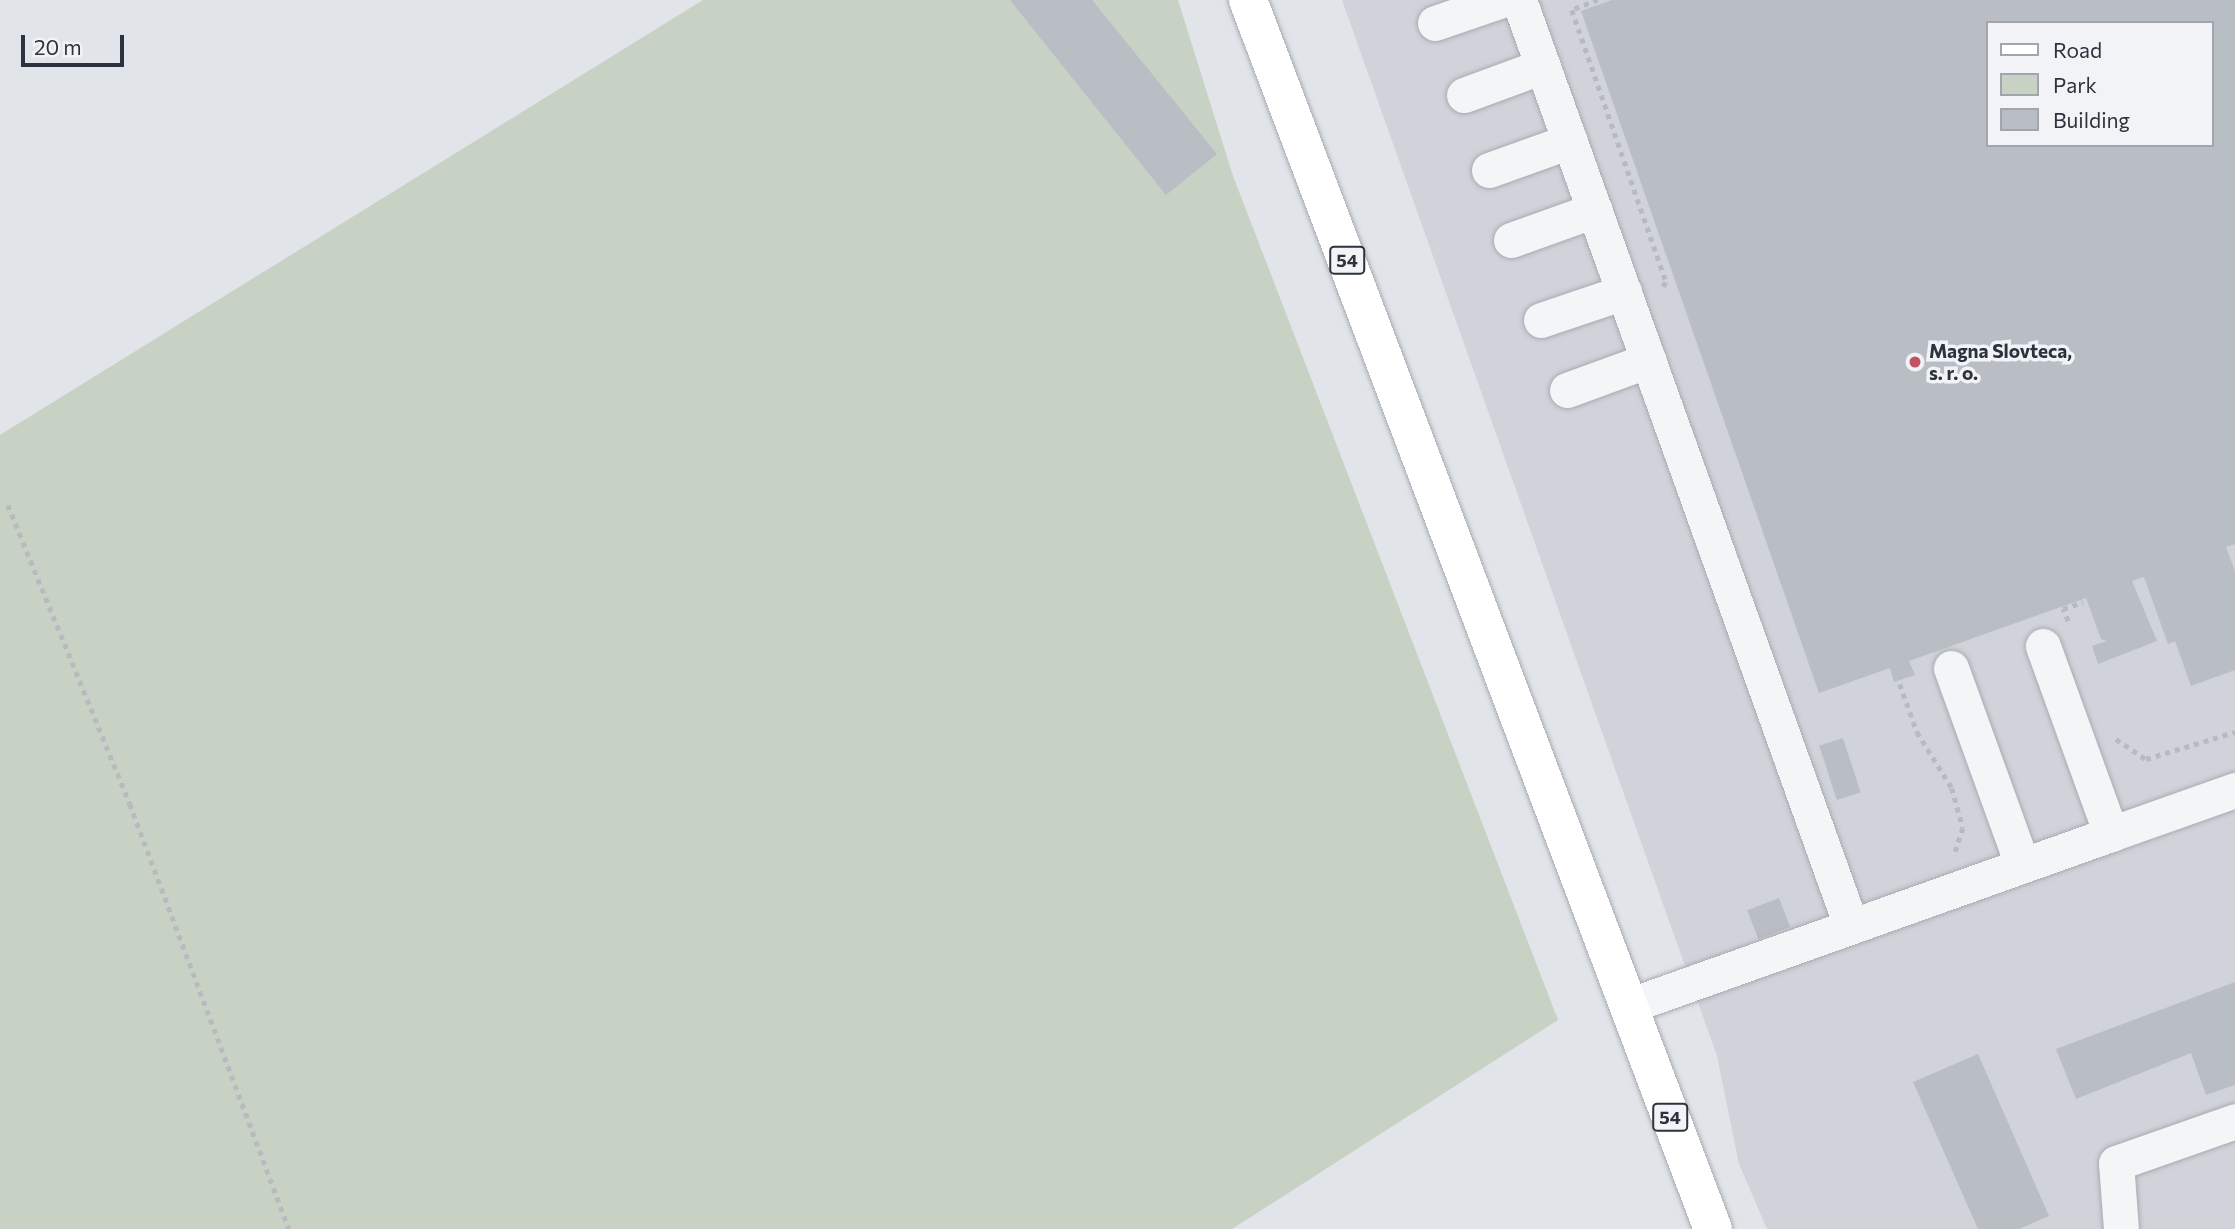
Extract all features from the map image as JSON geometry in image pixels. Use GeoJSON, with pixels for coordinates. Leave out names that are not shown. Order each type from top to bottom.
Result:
{"type":"FeatureCollection","features":[{"type":"Feature","properties":{"kind":"main road","name":"54"},"geometry":{"type":"LineString","coordinates":[[1248,0],[1713,1229]]}},
{"type":"Feature","properties":{"kind":"lane"},"geometry":{"type":"LineString","coordinates":[[1435,23],[1502,0]]}},
{"type":"Feature","properties":{"kind":"lane"},"geometry":{"type":"LineString","coordinates":[[1519,0],[1850,922]]}},
{"type":"Feature","properties":{"kind":"lane"},"geometry":{"type":"LineString","coordinates":[[1464,95],[1543,66]]}},
{"type":"Feature","properties":{"kind":"lane"},"geometry":{"type":"LineString","coordinates":[[1489,170],[1570,141]]}},
{"type":"Feature","properties":{"kind":"lane"},"geometry":{"type":"LineString","coordinates":[[1511,240],[1595,210]]}},
{"type":"Feature","properties":{"kind":"lane"},"geometry":{"type":"LineString","coordinates":[[1541,320],[1624,292]]}},
{"type":"Feature","properties":{"kind":"lane"},"geometry":{"type":"LineString","coordinates":[[1567,390],[1649,360]]}},
{"type":"Feature","properties":{"kind":"lane"},"geometry":{"type":"LineString","coordinates":[[2058,640],[2111,834]]}},
{"type":"Feature","properties":{"kind":"lane"},"geometry":{"type":"LineString","coordinates":[[1951,668],[2022,864]]}},
{"type":"Feature","properties":{"kind":"lane"},"geometry":{"type":"LineString","coordinates":[[1628,1006],[1806,946],[1850,922],[2235,790]]}},
{"type":"Feature","properties":{"kind":"lane"},"geometry":{"type":"LineString","coordinates":[[2121,1229],[2116,1163],[2235,1121]]}},
{"type":"Feature","properties":{"kind":"path"},"geometry":{"type":"LineString","coordinates":[[8,505],[130,804],[289,1229]]}},
{"type":"Feature","properties":{"kind":"path"},"geometry":{"type":"LineString","coordinates":[[2058,640],[2063,609],[2083,602]]}},
{"type":"Feature","properties":{"kind":"path"},"geometry":{"type":"LineString","coordinates":[[1900,684],[1917,732],[1952,788],[1963,828],[1949,859]]}},
{"type":"Feature","properties":{"kind":"path"},"geometry":{"type":"LineString","coordinates":[[2108,730],[2124,749],[2146,760],[2173,756],[2235,732]]}},
{"type":"Feature","properties":{"kind":"shaded area"},"geometry":{"type":"Polygon","coordinates":[[[1342,0],[2235,0],[2235,1229],[1767,1229],[1739,1164],[1717,1056],[1342,0]]]}},
{"type":"Feature","properties":{"kind":"green space"},"geometry":{"type":"Polygon","coordinates":[[[703,0],[1178,0],[1233,176],[1558,1020],[1232,1229],[0,1229],[0,435],[703,0]]]}},
{"type":"Feature","properties":{"kind":"building"},"geometry":{"type":"Polygon","coordinates":[[[1010,0],[1092,0],[1217,154],[1166,195],[1010,0]]]}},
{"type":"Feature","properties":{"kind":"building"},"geometry":{"type":"Polygon","coordinates":[[[1612,0],[2235,0],[2235,544],[2226,547],[2235,571],[2235,670],[2191,686],[2175,641],[2168,644],[2144,577],[2132,581],[2157,641],[2098,664],[2092,646],[2107,641],[2101,639],[2086,598],[1909,661],[1915,675],[1894,682],[1890,668],[1819,693],[1581,11],[1612,0]]]}},
{"type":"Feature","properties":{"kind":"building"},"geometry":{"type":"Polygon","coordinates":[[[1843,738],[1861,792],[1837,800],[1819,746],[1843,738]]]}},
{"type":"Feature","properties":{"kind":"building"},"geometry":{"type":"Polygon","coordinates":[[[1779,898],[1790,927],[1758,939],[1747,910],[1779,898]]]}},
{"type":"Feature","properties":{"kind":"building"},"geometry":{"type":"Polygon","coordinates":[[[2235,982],[2235,1085],[2206,1095],[2191,1053],[2076,1099],[2056,1049],[2235,982]]]}},
{"type":"Feature","properties":{"kind":"building"},"geometry":{"type":"Polygon","coordinates":[[[1978,1054],[2049,1216],[2019,1229],[1978,1229],[1913,1082],[1978,1054]]]}},
{"type":"Feature","properties":{"kind":"place","name":"Magna Slovteca, s. r. o."},"geometry":{"type":"Point","coordinates":[1915,362]}}]}
